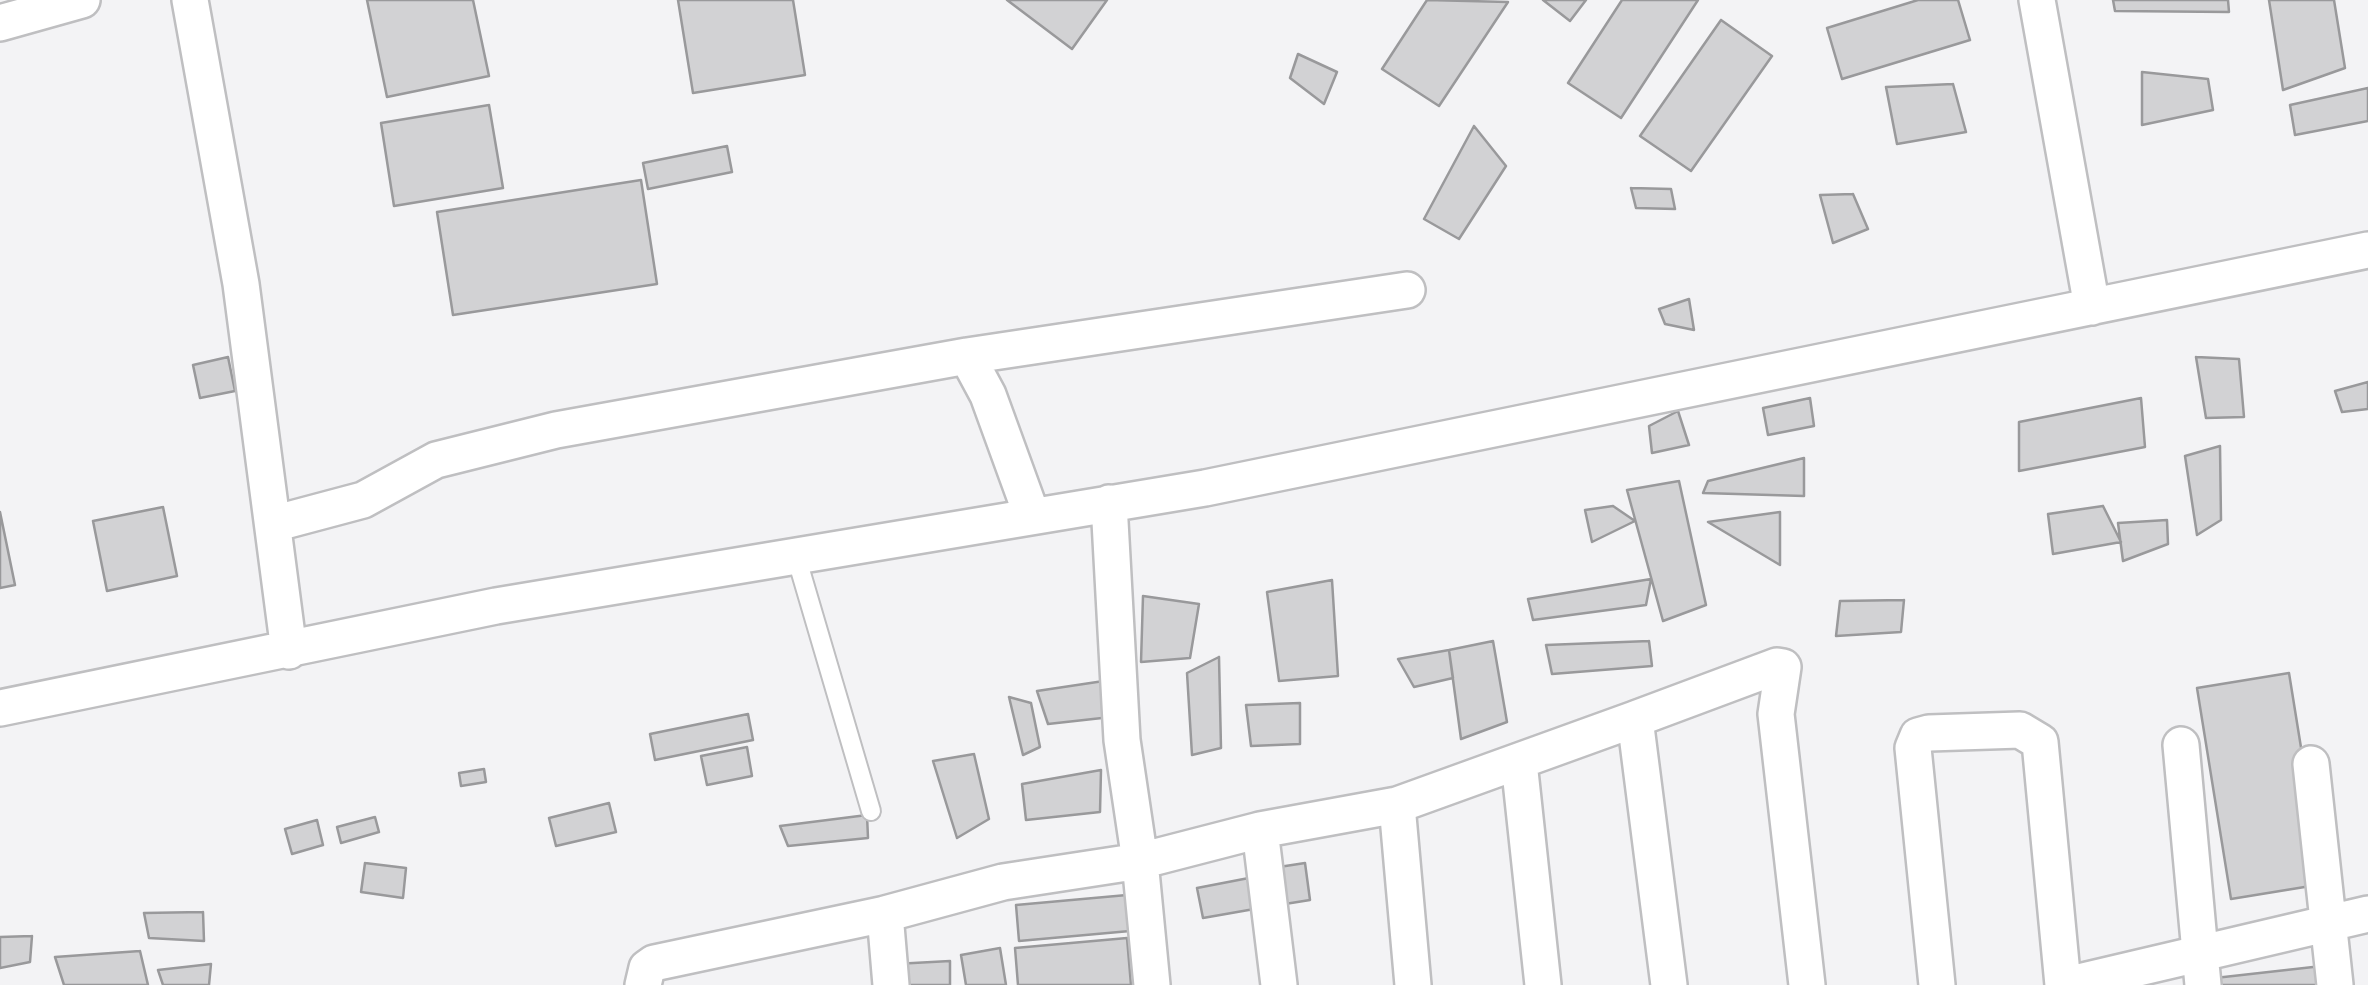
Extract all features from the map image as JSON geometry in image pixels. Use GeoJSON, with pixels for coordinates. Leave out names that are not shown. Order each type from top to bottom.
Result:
{"type":"FeatureCollection","features":[{"type":"Feature","properties":{"kind":"street"},"geometry":{"type":"LineString","coordinates":[[0,22],[82,0]]}},
{"type":"Feature","properties":{"kind":"street"},"geometry":{"type":"LineString","coordinates":[[190,0],[241,284],[289,651]]}},
{"type":"Feature","properties":{"kind":"street"},"geometry":{"type":"LineString","coordinates":[[2037,0],[2092,307]]}},
{"type":"Feature","properties":{"kind":"street"},"geometry":{"type":"LineString","coordinates":[[0,708],[496,606],[1205,488],[2368,250]]}},
{"type":"Feature","properties":{"kind":"street"},"geometry":{"type":"LineString","coordinates":[[273,524],[363,500],[436,460],[556,430],[967,356],[1407,290]]}},
{"type":"Feature","properties":{"kind":"street"},"geometry":{"type":"LineString","coordinates":[[967,356],[988,395],[1032,516]]}},
{"type":"Feature","properties":{"kind":"street"},"geometry":{"type":"LineString","coordinates":[[1109,503],[1122,740],[1140,861],[1152,985]]}},
{"type":"Feature","properties":{"kind":"street"},"geometry":{"type":"LineString","coordinates":[[643,985],[647,968],[654,963],[885,914],[1003,882],[1140,861],[1260,830],[1397,805],[1783,667],[1776,714],[1807,985]]}},
{"type":"Feature","properties":{"kind":"street"},"geometry":{"type":"LineString","coordinates":[[1635,719],[1668,985]]}},
{"type":"Feature","properties":{"kind":"street"},"geometry":{"type":"LineString","coordinates":[[1936,985],[1913,748],[1918,736],[1929,733],[2020,730],[2040,742],[2064,985],[2202,969],[2330,923],[2368,914]]}},
{"type":"Feature","properties":{"kind":"street"},"geometry":{"type":"LineString","coordinates":[[2181,745],[2202,969]]}},
{"type":"Feature","properties":{"kind":"street"},"geometry":{"type":"LineString","coordinates":[[1519,762],[1544,985]]}},
{"type":"Feature","properties":{"kind":"street"},"geometry":{"type":"LineString","coordinates":[[2311,764],[2335,985]]}},
{"type":"Feature","properties":{"kind":"street"},"geometry":{"type":"LineString","coordinates":[[1397,805],[1413,985]]}},
{"type":"Feature","properties":{"kind":"street"},"geometry":{"type":"LineString","coordinates":[[1260,830],[1279,985]]}},
{"type":"Feature","properties":{"kind":"street"},"geometry":{"type":"LineString","coordinates":[[885,914],[891,985]]}},
{"type":"Feature","properties":{"kind":"lane"},"geometry":{"type":"LineString","coordinates":[[796,556],[871,811]]}},
{"type":"Feature","properties":{"kind":"building"},"geometry":{"type":"Polygon","coordinates":[[[367,0],[473,0],[489,76],[387,97],[367,0]]]}},
{"type":"Feature","properties":{"kind":"building"},"geometry":{"type":"Polygon","coordinates":[[[678,0],[793,0],[805,75],[693,93],[678,0]]]}},
{"type":"Feature","properties":{"kind":"building"},"geometry":{"type":"Polygon","coordinates":[[[1007,0],[1107,0],[1072,49],[1007,0]]]}},
{"type":"Feature","properties":{"kind":"building"},"geometry":{"type":"Polygon","coordinates":[[[1427,0],[1508,2],[1439,106],[1382,69],[1427,0]]]}},
{"type":"Feature","properties":{"kind":"building"},"geometry":{"type":"Polygon","coordinates":[[[1543,0],[1586,0],[1570,21],[1543,0]]]}},
{"type":"Feature","properties":{"kind":"building"},"geometry":{"type":"Polygon","coordinates":[[[1622,0],[1698,0],[1621,118],[1568,83],[1622,0]]]}},
{"type":"Feature","properties":{"kind":"building"},"geometry":{"type":"Polygon","coordinates":[[[1918,0],[1958,0],[1970,40],[1842,79],[1827,28],[1918,0]]]}},
{"type":"Feature","properties":{"kind":"building"},"geometry":{"type":"Polygon","coordinates":[[[2113,0],[2228,0],[2229,12],[2115,11],[2113,0]]]}},
{"type":"Feature","properties":{"kind":"building"},"geometry":{"type":"Polygon","coordinates":[[[2269,0],[2334,0],[2345,68],[2283,90],[2269,0]]]}},
{"type":"Feature","properties":{"kind":"building"},"geometry":{"type":"Polygon","coordinates":[[[1721,20],[1772,56],[1691,171],[1640,136],[1721,20]]]}},
{"type":"Feature","properties":{"kind":"building"},"geometry":{"type":"Polygon","coordinates":[[[1298,54],[1337,72],[1324,104],[1290,78],[1298,54]]]}},
{"type":"Feature","properties":{"kind":"building"},"geometry":{"type":"Polygon","coordinates":[[[2142,72],[2208,79],[2213,110],[2142,125],[2142,72]]]}},
{"type":"Feature","properties":{"kind":"building"},"geometry":{"type":"Polygon","coordinates":[[[1953,84],[1966,132],[1897,144],[1886,87],[1953,84]]]}},
{"type":"Feature","properties":{"kind":"building"},"geometry":{"type":"Polygon","coordinates":[[[2368,88],[2368,121],[2295,135],[2290,105],[2368,88]]]}},
{"type":"Feature","properties":{"kind":"building"},"geometry":{"type":"Polygon","coordinates":[[[489,105],[503,188],[394,206],[381,123],[489,105]]]}},
{"type":"Feature","properties":{"kind":"building"},"geometry":{"type":"Polygon","coordinates":[[[1474,126],[1506,166],[1459,239],[1424,219],[1474,126]]]}},
{"type":"Feature","properties":{"kind":"building"},"geometry":{"type":"Polygon","coordinates":[[[727,146],[732,172],[648,189],[643,163],[727,146]]]}},
{"type":"Feature","properties":{"kind":"building"},"geometry":{"type":"Polygon","coordinates":[[[641,180],[657,284],[453,315],[437,212],[641,180]]]}},
{"type":"Feature","properties":{"kind":"building"},"geometry":{"type":"Polygon","coordinates":[[[1631,188],[1671,189],[1675,209],[1636,208],[1631,188]]]}},
{"type":"Feature","properties":{"kind":"building"},"geometry":{"type":"Polygon","coordinates":[[[1853,194],[1868,229],[1833,243],[1820,195],[1853,194]]]}},
{"type":"Feature","properties":{"kind":"building"},"geometry":{"type":"Polygon","coordinates":[[[1689,299],[1694,330],[1665,324],[1659,309],[1689,299]]]}},
{"type":"Feature","properties":{"kind":"building"},"geometry":{"type":"Polygon","coordinates":[[[228,357],[235,391],[200,398],[193,365],[228,357]]]}},
{"type":"Feature","properties":{"kind":"building"},"geometry":{"type":"Polygon","coordinates":[[[2196,357],[2239,359],[2244,417],[2206,418],[2196,357]]]}},
{"type":"Feature","properties":{"kind":"building"},"geometry":{"type":"Polygon","coordinates":[[[2368,382],[2368,409],[2342,412],[2335,391],[2368,382]]]}},
{"type":"Feature","properties":{"kind":"building"},"geometry":{"type":"Polygon","coordinates":[[[1810,398],[1814,426],[1768,435],[1763,408],[1810,398]]]}},
{"type":"Feature","properties":{"kind":"building"},"geometry":{"type":"Polygon","coordinates":[[[2141,398],[2145,447],[2019,471],[2019,422],[2141,398]]]}},
{"type":"Feature","properties":{"kind":"building"},"geometry":{"type":"Polygon","coordinates":[[[1678,411],[1689,445],[1652,453],[1649,426],[1678,411]]]}},
{"type":"Feature","properties":{"kind":"building"},"geometry":{"type":"Polygon","coordinates":[[[2220,446],[2221,520],[2197,535],[2185,456],[2220,446]]]}},
{"type":"Feature","properties":{"kind":"building"},"geometry":{"type":"Polygon","coordinates":[[[1804,458],[1804,496],[1703,493],[1708,481],[1804,458]]]}},
{"type":"Feature","properties":{"kind":"building"},"geometry":{"type":"Polygon","coordinates":[[[1679,481],[1706,605],[1663,621],[1627,490],[1679,481]]]}},
{"type":"Feature","properties":{"kind":"building"},"geometry":{"type":"Polygon","coordinates":[[[1613,506],[1635,521],[1592,542],[1585,510],[1613,506]]]}},
{"type":"Feature","properties":{"kind":"building"},"geometry":{"type":"Polygon","coordinates":[[[2103,506],[2121,542],[2053,554],[2048,514],[2103,506]]]}},
{"type":"Feature","properties":{"kind":"building"},"geometry":{"type":"Polygon","coordinates":[[[163,507],[177,576],[107,591],[93,521],[163,507]]]}},
{"type":"Feature","properties":{"kind":"building"},"geometry":{"type":"Polygon","coordinates":[[[0,512],[15,585],[0,588],[0,512]]]}},
{"type":"Feature","properties":{"kind":"building"},"geometry":{"type":"Polygon","coordinates":[[[1780,512],[1780,565],[1708,522],[1780,512]]]}},
{"type":"Feature","properties":{"kind":"building"},"geometry":{"type":"Polygon","coordinates":[[[2167,520],[2168,544],[2123,561],[2118,523],[2167,520]]]}},
{"type":"Feature","properties":{"kind":"building"},"geometry":{"type":"Polygon","coordinates":[[[1651,579],[1646,605],[1533,620],[1528,599],[1651,579]]]}},
{"type":"Feature","properties":{"kind":"building"},"geometry":{"type":"Polygon","coordinates":[[[1332,580],[1338,676],[1279,681],[1267,592],[1332,580]]]}},
{"type":"Feature","properties":{"kind":"building"},"geometry":{"type":"Polygon","coordinates":[[[1143,596],[1199,604],[1190,658],[1141,662],[1143,596]]]}},
{"type":"Feature","properties":{"kind":"building"},"geometry":{"type":"Polygon","coordinates":[[[1904,600],[1901,632],[1836,636],[1840,601],[1904,600]]]}},
{"type":"Feature","properties":{"kind":"building"},"geometry":{"type":"Polygon","coordinates":[[[1493,641],[1507,722],[1461,739],[1449,650],[1493,641]]]}},
{"type":"Feature","properties":{"kind":"building"},"geometry":{"type":"Polygon","coordinates":[[[1649,641],[1652,666],[1552,674],[1546,645],[1649,641]]]}},
{"type":"Feature","properties":{"kind":"building"},"geometry":{"type":"Polygon","coordinates":[[[1449,650],[1453,678],[1414,687],[1398,659],[1449,650]]]}},
{"type":"Feature","properties":{"kind":"building"},"geometry":{"type":"Polygon","coordinates":[[[1219,657],[1221,748],[1192,755],[1187,673],[1219,657]]]}},
{"type":"Feature","properties":{"kind":"building"},"geometry":{"type":"Polygon","coordinates":[[[2289,673],[2323,884],[2231,899],[2197,688],[2289,673]]]}},
{"type":"Feature","properties":{"kind":"building"},"geometry":{"type":"Polygon","coordinates":[[[1117,679],[1120,716],[1048,724],[1037,691],[1117,679]]]}},
{"type":"Feature","properties":{"kind":"building"},"geometry":{"type":"Polygon","coordinates":[[[1009,697],[1031,703],[1040,747],[1023,755],[1009,697]]]}},
{"type":"Feature","properties":{"kind":"building"},"geometry":{"type":"Polygon","coordinates":[[[1300,703],[1300,744],[1251,746],[1246,705],[1300,703]]]}},
{"type":"Feature","properties":{"kind":"building"},"geometry":{"type":"Polygon","coordinates":[[[748,714],[753,740],[655,760],[650,734],[748,714]]]}},
{"type":"Feature","properties":{"kind":"building"},"geometry":{"type":"Polygon","coordinates":[[[747,747],[752,776],[707,785],[701,756],[747,747]]]}},
{"type":"Feature","properties":{"kind":"building"},"geometry":{"type":"Polygon","coordinates":[[[974,754],[989,819],[957,838],[933,761],[974,754]]]}},
{"type":"Feature","properties":{"kind":"building"},"geometry":{"type":"Polygon","coordinates":[[[484,769],[486,782],[461,786],[459,773],[484,769]]]}},
{"type":"Feature","properties":{"kind":"building"},"geometry":{"type":"Polygon","coordinates":[[[1101,770],[1100,812],[1026,820],[1022,784],[1101,770]]]}},
{"type":"Feature","properties":{"kind":"building"},"geometry":{"type":"Polygon","coordinates":[[[609,803],[616,832],[556,846],[549,818],[609,803]]]}},
{"type":"Feature","properties":{"kind":"building"},"geometry":{"type":"Polygon","coordinates":[[[867,815],[868,838],[788,846],[780,826],[867,815]]]}},
{"type":"Feature","properties":{"kind":"building"},"geometry":{"type":"Polygon","coordinates":[[[375,817],[379,832],[341,843],[337,827],[375,817]]]}},
{"type":"Feature","properties":{"kind":"building"},"geometry":{"type":"Polygon","coordinates":[[[317,820],[323,845],[292,854],[285,829],[317,820]]]}},
{"type":"Feature","properties":{"kind":"building"},"geometry":{"type":"Polygon","coordinates":[[[365,863],[406,868],[403,898],[361,892],[365,863]]]}},
{"type":"Feature","properties":{"kind":"building"},"geometry":{"type":"Polygon","coordinates":[[[1305,863],[1310,900],[1285,904],[1279,867],[1305,863]]]}},
{"type":"Feature","properties":{"kind":"building"},"geometry":{"type":"Polygon","coordinates":[[[1254,877],[1260,908],[1203,918],[1197,888],[1254,877]]]}},
{"type":"Feature","properties":{"kind":"building"},"geometry":{"type":"Polygon","coordinates":[[[1127,895],[1130,931],[1019,941],[1016,905],[1127,895]]]}},
{"type":"Feature","properties":{"kind":"building"},"geometry":{"type":"Polygon","coordinates":[[[203,912],[204,941],[149,938],[144,913],[203,912]]]}},
{"type":"Feature","properties":{"kind":"building"},"geometry":{"type":"Polygon","coordinates":[[[32,936],[30,962],[0,968],[0,937],[32,936]]]}},
{"type":"Feature","properties":{"kind":"building"},"geometry":{"type":"Polygon","coordinates":[[[1127,938],[1131,985],[1018,985],[1015,948],[1127,938]]]}},
{"type":"Feature","properties":{"kind":"building"},"geometry":{"type":"Polygon","coordinates":[[[1000,948],[1006,985],[966,985],[961,955],[1000,948]]]}},
{"type":"Feature","properties":{"kind":"building"},"geometry":{"type":"Polygon","coordinates":[[[140,951],[148,985],[64,985],[55,957],[140,951]]]}},
{"type":"Feature","properties":{"kind":"building"},"geometry":{"type":"Polygon","coordinates":[[[950,961],[950,985],[896,985],[895,964],[950,961]]]}},
{"type":"Feature","properties":{"kind":"building"},"geometry":{"type":"Polygon","coordinates":[[[211,964],[209,985],[163,985],[158,970],[211,964]]]}},
{"type":"Feature","properties":{"kind":"building"},"geometry":{"type":"Polygon","coordinates":[[[2322,966],[2324,985],[2216,985],[2215,978],[2322,966]]]}}]}
